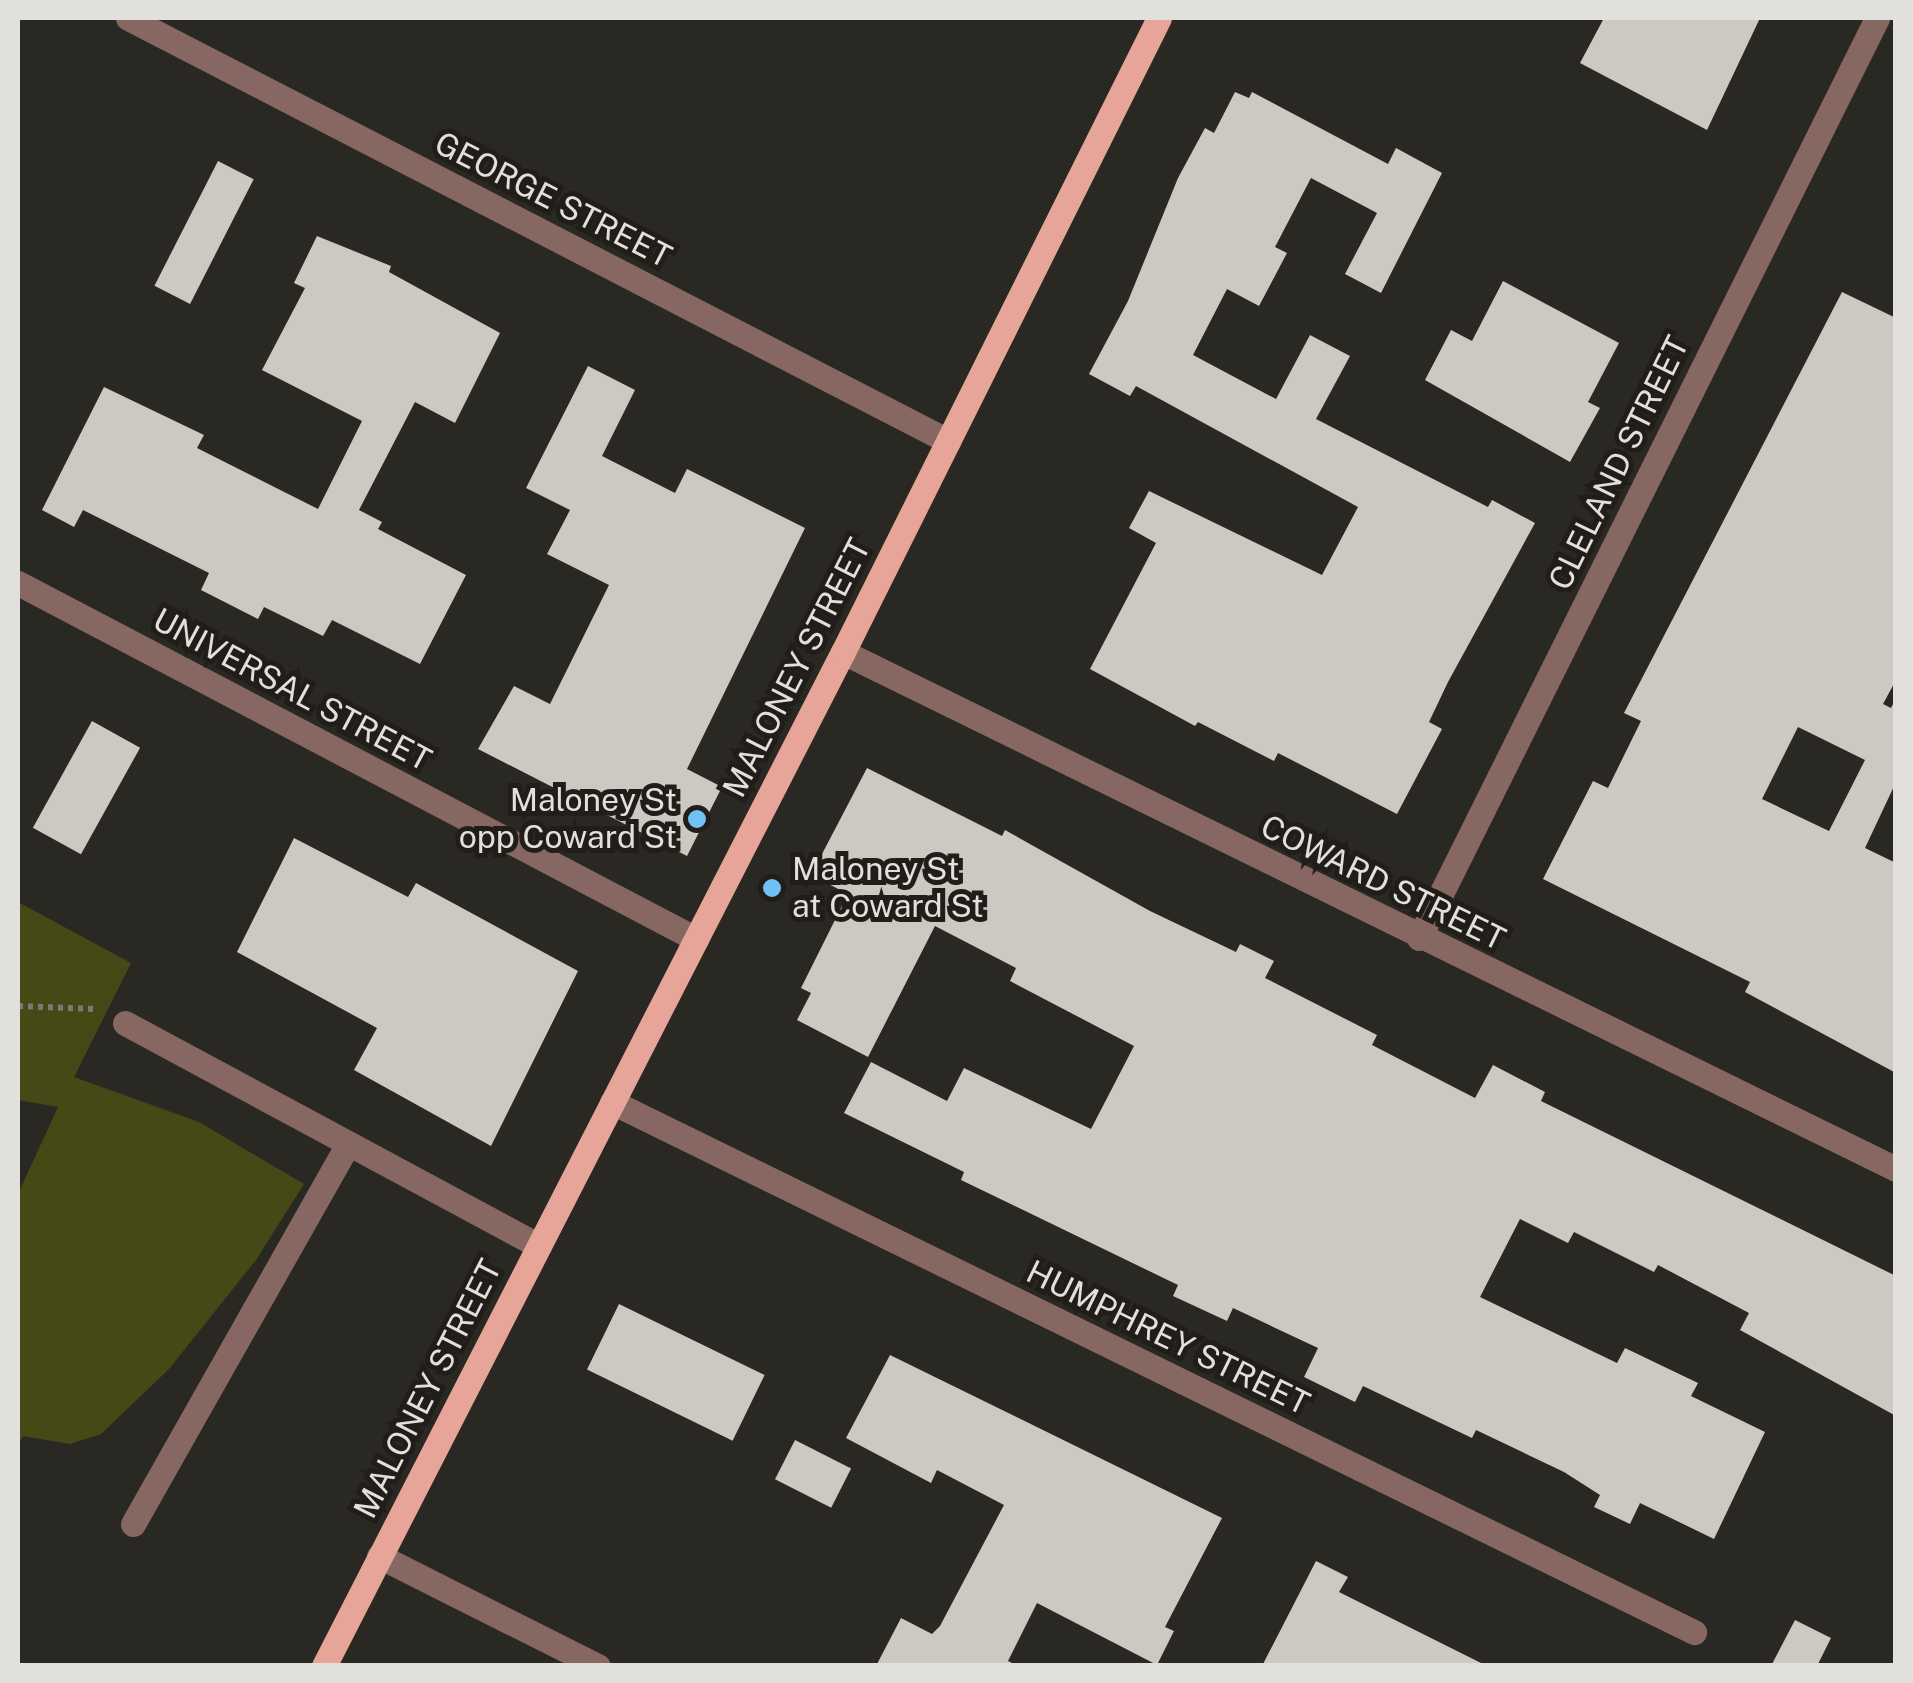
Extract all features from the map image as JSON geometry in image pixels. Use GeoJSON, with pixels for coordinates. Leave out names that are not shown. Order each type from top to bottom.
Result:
{"type":"FeatureCollection","features":[{"type":"Feature","properties":{"kind":"main road","name":"MALONEY STREET"},"geometry":{"type":"LineString","coordinates":[[324,1666],[844,652],[1159,18]]}},
{"type":"Feature","properties":{"kind":"street","name":"GEORGE STREET"},"geometry":{"type":"LineString","coordinates":[[128,18],[948,441]]}},
{"type":"Feature","properties":{"kind":"street","name":"CLELAND STREET"},"geometry":{"type":"LineString","coordinates":[[1419,938],[1877,18]]}},
{"type":"Feature","properties":{"kind":"street","name":"UNIVERSAL STREET"},"geometry":{"type":"LineString","coordinates":[[18,582],[696,939]]}},
{"type":"Feature","properties":{"kind":"street","name":"COWARD STREET"},"geometry":{"type":"LineString","coordinates":[[844,652],[1419,938],[1896,1169]]}},
{"type":"Feature","properties":{"kind":"street"},"geometry":{"type":"LineString","coordinates":[[124,1023],[539,1246]]}},
{"type":"Feature","properties":{"kind":"street","name":"HUMPHREY STREET"},"geometry":{"type":"LineString","coordinates":[[612,1102],[1694,1632]]}},
{"type":"Feature","properties":{"kind":"street"},"geometry":{"type":"LineString","coordinates":[[133,1524],[347,1146]]}},
{"type":"Feature","properties":{"kind":"street"},"geometry":{"type":"LineString","coordinates":[[378,1556],[598,1666]]}},
{"type":"Feature","properties":{"kind":"path"},"geometry":{"type":"LineString","coordinates":[[18,1006],[71,1004],[124,1023]]}},
{"type":"Feature","properties":{"kind":"shaded area"},"geometry":{"type":"Polygon","coordinates":[[[18,902],[131,963],[74,1077],[199,1122],[304,1184],[256,1260],[169,1369],[101,1434],[70,1444],[23,1436],[18,1445],[18,1194],[58,1107],[18,1100],[18,902]]]}},
{"type":"Feature","properties":{"kind":"building"},"geometry":{"type":"Polygon","coordinates":[[[1604,18],[1760,18],[1707,130],[1580,63],[1604,18]]]}},
{"type":"Feature","properties":{"kind":"building"},"geometry":{"type":"Polygon","coordinates":[[[1235,92],[1249,98],[1252,92],[1388,164],[1396,148],[1442,173],[1381,293],[1345,274],[1377,213],[1311,178],[1275,247],[1287,253],[1259,306],[1227,289],[1193,355],[1276,399],[1310,335],[1350,356],[1316,419],[1488,507],[1492,500],[1535,523],[1429,722],[1442,729],[1397,814],[1278,753],[1274,761],[1198,722],[1195,726],[1090,669],[1156,543],[1129,528],[1149,491],[1322,575],[1358,507],[1136,386],[1130,396],[1089,374],[1128,301],[1178,178],[1205,128],[1214,133],[1235,92]]]}},
{"type":"Feature","properties":{"kind":"building"},"geometry":{"type":"Polygon","coordinates":[[[218,161],[254,179],[190,304],[154,286],[218,161]]]}},
{"type":"Feature","properties":{"kind":"building"},"geometry":{"type":"Polygon","coordinates":[[[317,236],[391,266],[389,272],[500,333],[455,423],[415,402],[359,510],[382,522],[378,529],[466,575],[420,664],[332,620],[323,636],[264,607],[258,619],[201,590],[209,573],[83,510],[74,527],[42,510],[104,387],[204,435],[197,448],[318,509],[362,421],[262,370],[305,288],[294,283],[317,236]]]}},
{"type":"Feature","properties":{"kind":"building"},"geometry":{"type":"Polygon","coordinates":[[[1503,281],[1619,343],[1588,402],[1600,408],[1570,462],[1425,380],[1451,330],[1472,341],[1503,281]]]}},
{"type":"Feature","properties":{"kind":"building"},"geometry":{"type":"Polygon","coordinates":[[[1842,292],[1896,318],[1896,680],[1883,704],[1891,708],[1896,698],[1896,782],[1865,848],[1896,863],[1896,1073],[1745,992],[1750,982],[1543,879],[1593,781],[1608,788],[1641,721],[1624,713],[1842,292]],[[1798,727],[1762,799],[1829,831],[1865,760],[1798,727]]]}},
{"type":"Feature","properties":{"kind":"building"},"geometry":{"type":"Polygon","coordinates":[[[588,366],[635,390],[602,456],[675,493],[687,469],[805,528],[687,769],[722,787],[687,856],[478,749],[514,686],[550,704],[609,585],[547,554],[570,510],[526,488],[588,366]]]}},
{"type":"Feature","properties":{"kind":"building"},"geometry":{"type":"Polygon","coordinates":[[[92,721],[140,748],[81,854],[33,828],[92,721]]]}},
{"type":"Feature","properties":{"kind":"building"},"geometry":{"type":"Polygon","coordinates":[[[867,768],[1002,836],[1005,830],[1150,911],[1236,952],[1240,944],[1274,961],[1265,978],[1377,1035],[1372,1045],[1475,1098],[1493,1065],[1545,1092],[1541,1101],[1896,1276],[1896,1416],[1740,1330],[1749,1313],[1658,1265],[1654,1272],[1574,1232],[1568,1243],[1520,1219],[1480,1297],[1617,1363],[1625,1348],[1698,1383],[1691,1396],[1765,1432],[1714,1539],[1640,1503],[1630,1524],[1594,1507],[1600,1495],[1564,1472],[1476,1430],[1472,1438],[1363,1386],[1355,1402],[1304,1377],[1318,1348],[1233,1308],[1227,1321],[1173,1296],[1178,1285],[961,1180],[964,1172],[844,1113],[871,1062],[947,1101],[964,1068],[1091,1129],[1134,1046],[1010,981],[1016,968],[935,926],[868,1057],[797,1020],[811,993],[801,988],[848,894],[811,875],[867,768]]]}},
{"type":"Feature","properties":{"kind":"building"},"geometry":{"type":"Polygon","coordinates":[[[294,838],[408,897],[416,883],[578,971],[491,1146],[354,1070],[377,1028],[237,952],[294,838]]]}},
{"type":"Feature","properties":{"kind":"building"},"geometry":{"type":"Polygon","coordinates":[[[619,1304],[765,1375],[733,1441],[587,1370],[619,1304]]]}},
{"type":"Feature","properties":{"kind":"building"},"geometry":{"type":"Polygon","coordinates":[[[890,1355],[1222,1518],[1165,1627],[1174,1631],[1157,1665],[1037,1603],[1008,1661],[1018,1666],[876,1666],[901,1618],[932,1634],[940,1626],[1004,1505],[937,1470],[931,1483],[846,1438],[890,1355]]]}},
{"type":"Feature","properties":{"kind":"building"},"geometry":{"type":"Polygon","coordinates":[[[795,1440],[851,1469],[831,1508],[775,1479],[795,1440]]]}},
{"type":"Feature","properties":{"kind":"building"},"geometry":{"type":"Polygon","coordinates":[[[1316,1561],[1348,1577],[1339,1592],[1487,1666],[1262,1666],[1316,1561]]]}},
{"type":"Feature","properties":{"kind":"building"},"geometry":{"type":"Polygon","coordinates":[[[1795,1620],[1831,1638],[1817,1666],[1771,1666],[1795,1620]]]}},
{"type":"Feature","properties":{"kind":"place","name":"Maloney St opp Coward St"},"geometry":{"type":"Point","coordinates":[697,819]}},
{"type":"Feature","properties":{"kind":"place","name":"Maloney St at Coward St"},"geometry":{"type":"Point","coordinates":[772,888]}}]}
